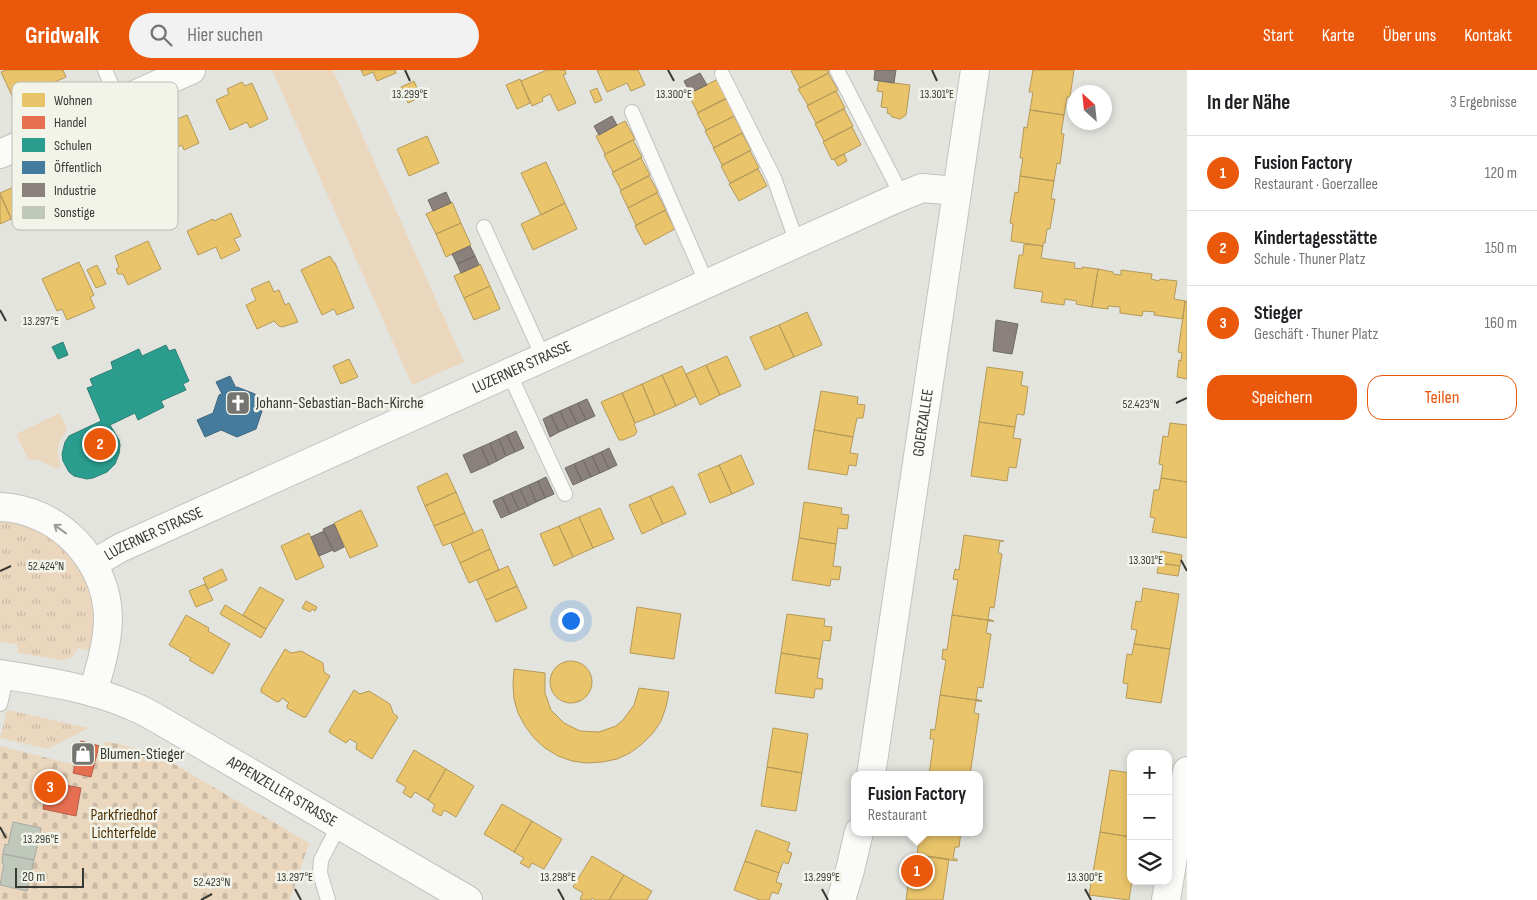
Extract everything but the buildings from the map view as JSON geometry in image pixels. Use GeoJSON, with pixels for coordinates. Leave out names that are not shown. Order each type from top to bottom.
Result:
{"type":"FeatureCollection","features":[{"type":"Feature","properties":{"kind":"street"},"geometry":{"type":"LineString","coordinates":[[164,82],[191,70]]}},
{"type":"Feature","properties":{"kind":"street","name":"GOERZALLEE"},"geometry":{"type":"LineString","coordinates":[[872,771],[975,70]]}},
{"type":"Feature","properties":{"kind":"street"},"geometry":{"type":"LineString","coordinates":[[0,154],[12,149]]}},
{"type":"Feature","properties":{"kind":"street","name":"LUZERNER STRASSE"},"geometry":{"type":"LineString","coordinates":[[93,564],[120,548],[902,196],[922,188],[957,191]]}},
{"type":"Feature","properties":{"kind":"street"},"geometry":{"type":"LineString","coordinates":[[0,507],[29,512],[59,527],[79,545],[93,564],[104,589],[108,617],[104,648],[93,692]]}},
{"type":"Feature","properties":{"kind":"street","name":"APPENZELLER STRASSE"},"geometry":{"type":"LineString","coordinates":[[3,675],[93,692],[132,706],[163,722],[468,900]]}},
{"type":"Feature","properties":{"kind":"street"},"geometry":{"type":"LineString","coordinates":[[1166,900],[1187,771]]}},
{"type":"Feature","properties":{"kind":"street"},"geometry":{"type":"LineString","coordinates":[[841,900],[858,836]]}},
{"type":"Feature","properties":{"kind":"lane"},"geometry":{"type":"LineString","coordinates":[[105,70],[111,82]]}},
{"type":"Feature","properties":{"kind":"lane"},"geometry":{"type":"LineString","coordinates":[[837,70],[902,196]]}},
{"type":"Feature","properties":{"kind":"lane"},"geometry":{"type":"LineString","coordinates":[[722,74],[774,178],[797,243]]}},
{"type":"Feature","properties":{"kind":"lane"},"geometry":{"type":"LineString","coordinates":[[632,112],[707,284]]}},
{"type":"Feature","properties":{"kind":"lane"},"geometry":{"type":"LineString","coordinates":[[484,227],[543,357]]}},
{"type":"Feature","properties":{"kind":"lane"},"geometry":{"type":"LineString","coordinates":[[509,373],[565,494]]}},
{"type":"Feature","properties":{"kind":"lane"},"geometry":{"type":"LineString","coordinates":[[0,704],[3,675]]}},
{"type":"Feature","properties":{"kind":"lane"},"geometry":{"type":"LineString","coordinates":[[328,900],[320,872],[321,860],[339,825]]}},
{"type":"Feature","properties":{"kind":"green space"},"geometry":{"type":"Polygon","coordinates":[[[272,70],[333,70],[464,362],[412,385],[272,70]]]}},
{"type":"Feature","properties":{"kind":"green space"},"geometry":{"type":"Polygon","coordinates":[[[60,413],[67,430],[58,447],[61,466],[56,469],[41,461],[28,459],[16,434],[60,413]]]}},
{"type":"Feature","properties":{"kind":"green space"},"geometry":{"type":"Polygon","coordinates":[[[0,520],[24,523],[39,530],[61,543],[73,557],[81,569],[91,595],[94,622],[90,651],[78,648],[71,658],[63,660],[18,653],[17,644],[0,642],[0,520]]]}},
{"type":"Feature","properties":{"kind":"green space"},"geometry":{"type":"Polygon","coordinates":[[[7,710],[89,728],[48,749],[0,738],[7,710]]]}},
{"type":"Feature","properties":{"kind":"green space","name":"Parkfriedhof Lichterfelde"},"geometry":{"type":"Polygon","coordinates":[[[81,741],[104,746],[106,742],[110,742],[157,754],[309,843],[290,900],[0,900],[0,746],[75,765],[81,741]]]}},
{"type":"Feature","properties":{"kind":"place","name":"Johann-Sebastian-Bach-Kirche"},"geometry":{"type":"Point","coordinates":[238,403]}},
{"type":"Feature","properties":{"kind":"place","name":"Kindertagesstätte"},"geometry":{"type":"Point","coordinates":[100,444]}},
{"type":"Feature","properties":{"kind":"place","name":"Blumen-Stieger"},"geometry":{"type":"Point","coordinates":[83,754]}},
{"type":"Feature","properties":{"kind":"place","name":"Stieger"},"geometry":{"type":"Point","coordinates":[50,787]}},
{"type":"Feature","properties":{"kind":"place","name":"Fusion Factory"},"geometry":{"type":"Point","coordinates":[917,871]}}]}
